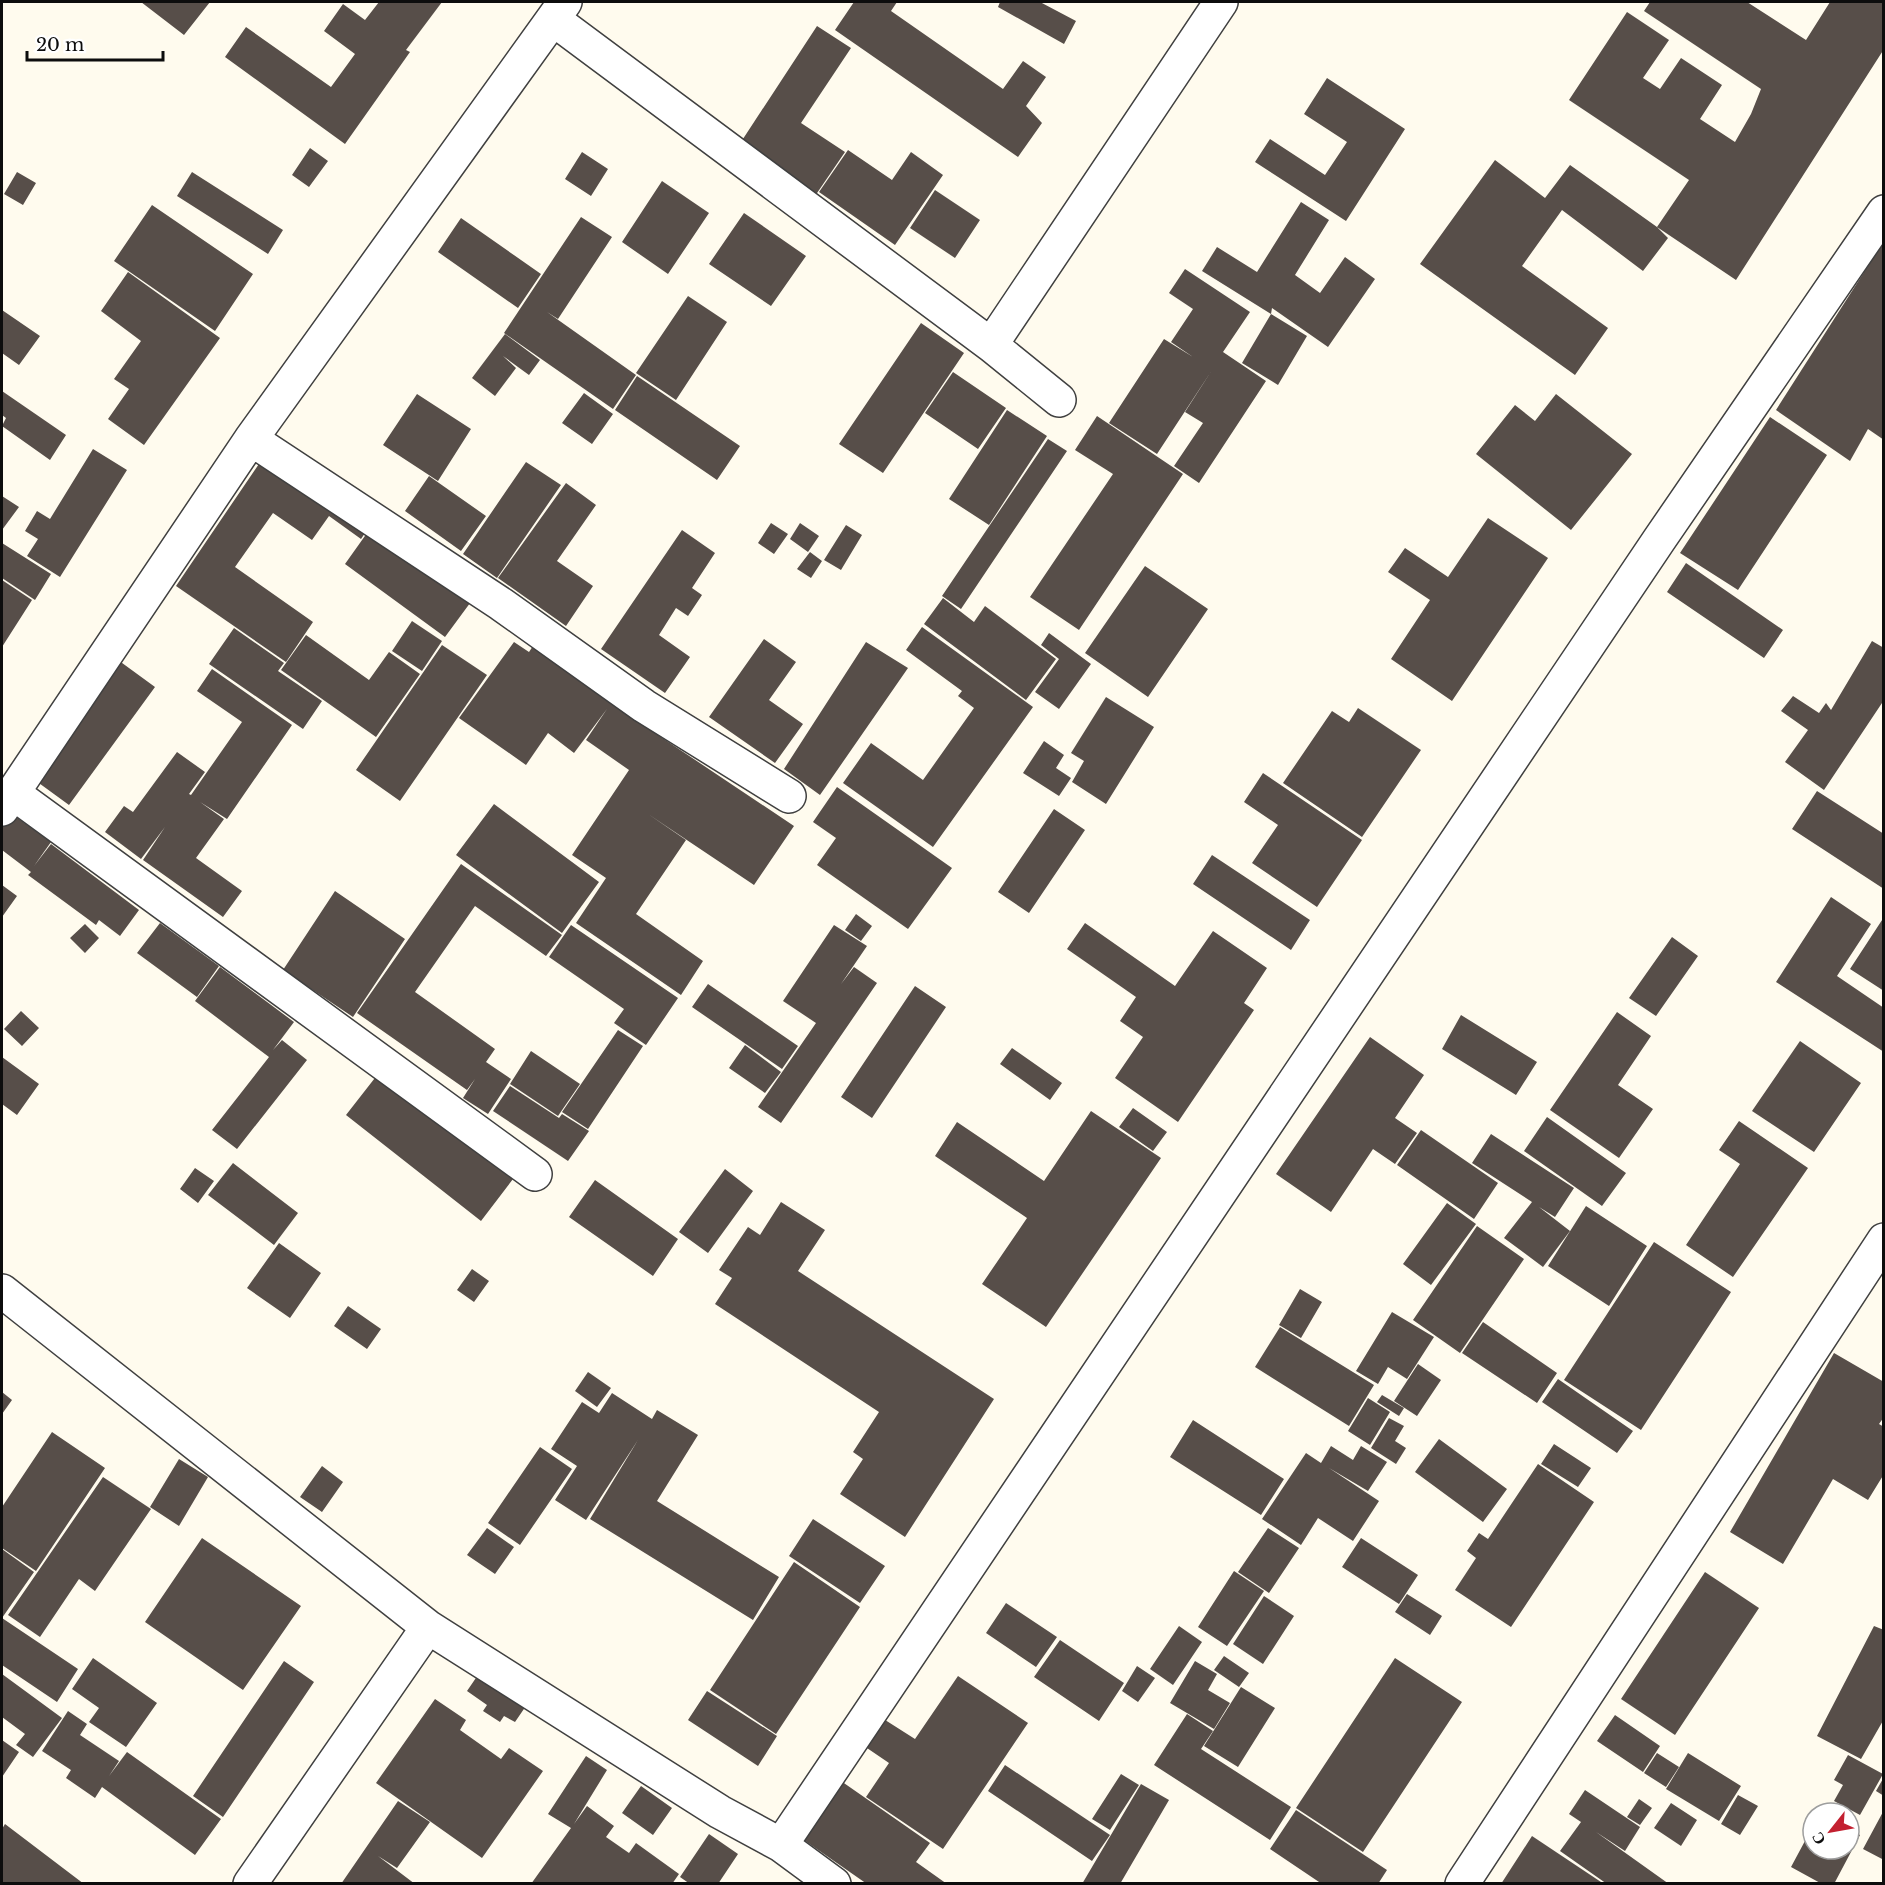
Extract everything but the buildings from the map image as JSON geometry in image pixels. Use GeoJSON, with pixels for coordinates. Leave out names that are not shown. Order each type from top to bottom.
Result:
{"type":"FeatureCollection","features":[{"type":"Feature","properties":{"kind":"street"},"geometry":{"type":"LineString","coordinates":[[991,345],[1221,2]]}},
{"type":"Feature","properties":{"kind":"street"},"geometry":{"type":"LineString","coordinates":[[535,1174],[7,801],[251,439],[559,10],[1059,400]]}},
{"type":"Feature","properties":{"kind":"street"},"geometry":{"type":"LineString","coordinates":[[781,1845],[1646,560],[1884,212]]}},
{"type":"Feature","properties":{"kind":"street"},"geometry":{"type":"LineString","coordinates":[[251,439],[501,604],[644,706],[789,796]]}},
{"type":"Feature","properties":{"kind":"street"},"geometry":{"type":"LineString","coordinates":[[1462,1884],[1884,1240]]}},
{"type":"Feature","properties":{"kind":"street"},"geometry":{"type":"LineString","coordinates":[[2,1292],[428,1627],[720,1812],[781,1845],[834,1884]]}},
{"type":"Feature","properties":{"kind":"street"},"geometry":{"type":"LineString","coordinates":[[250,1884],[428,1627]]}}]}
